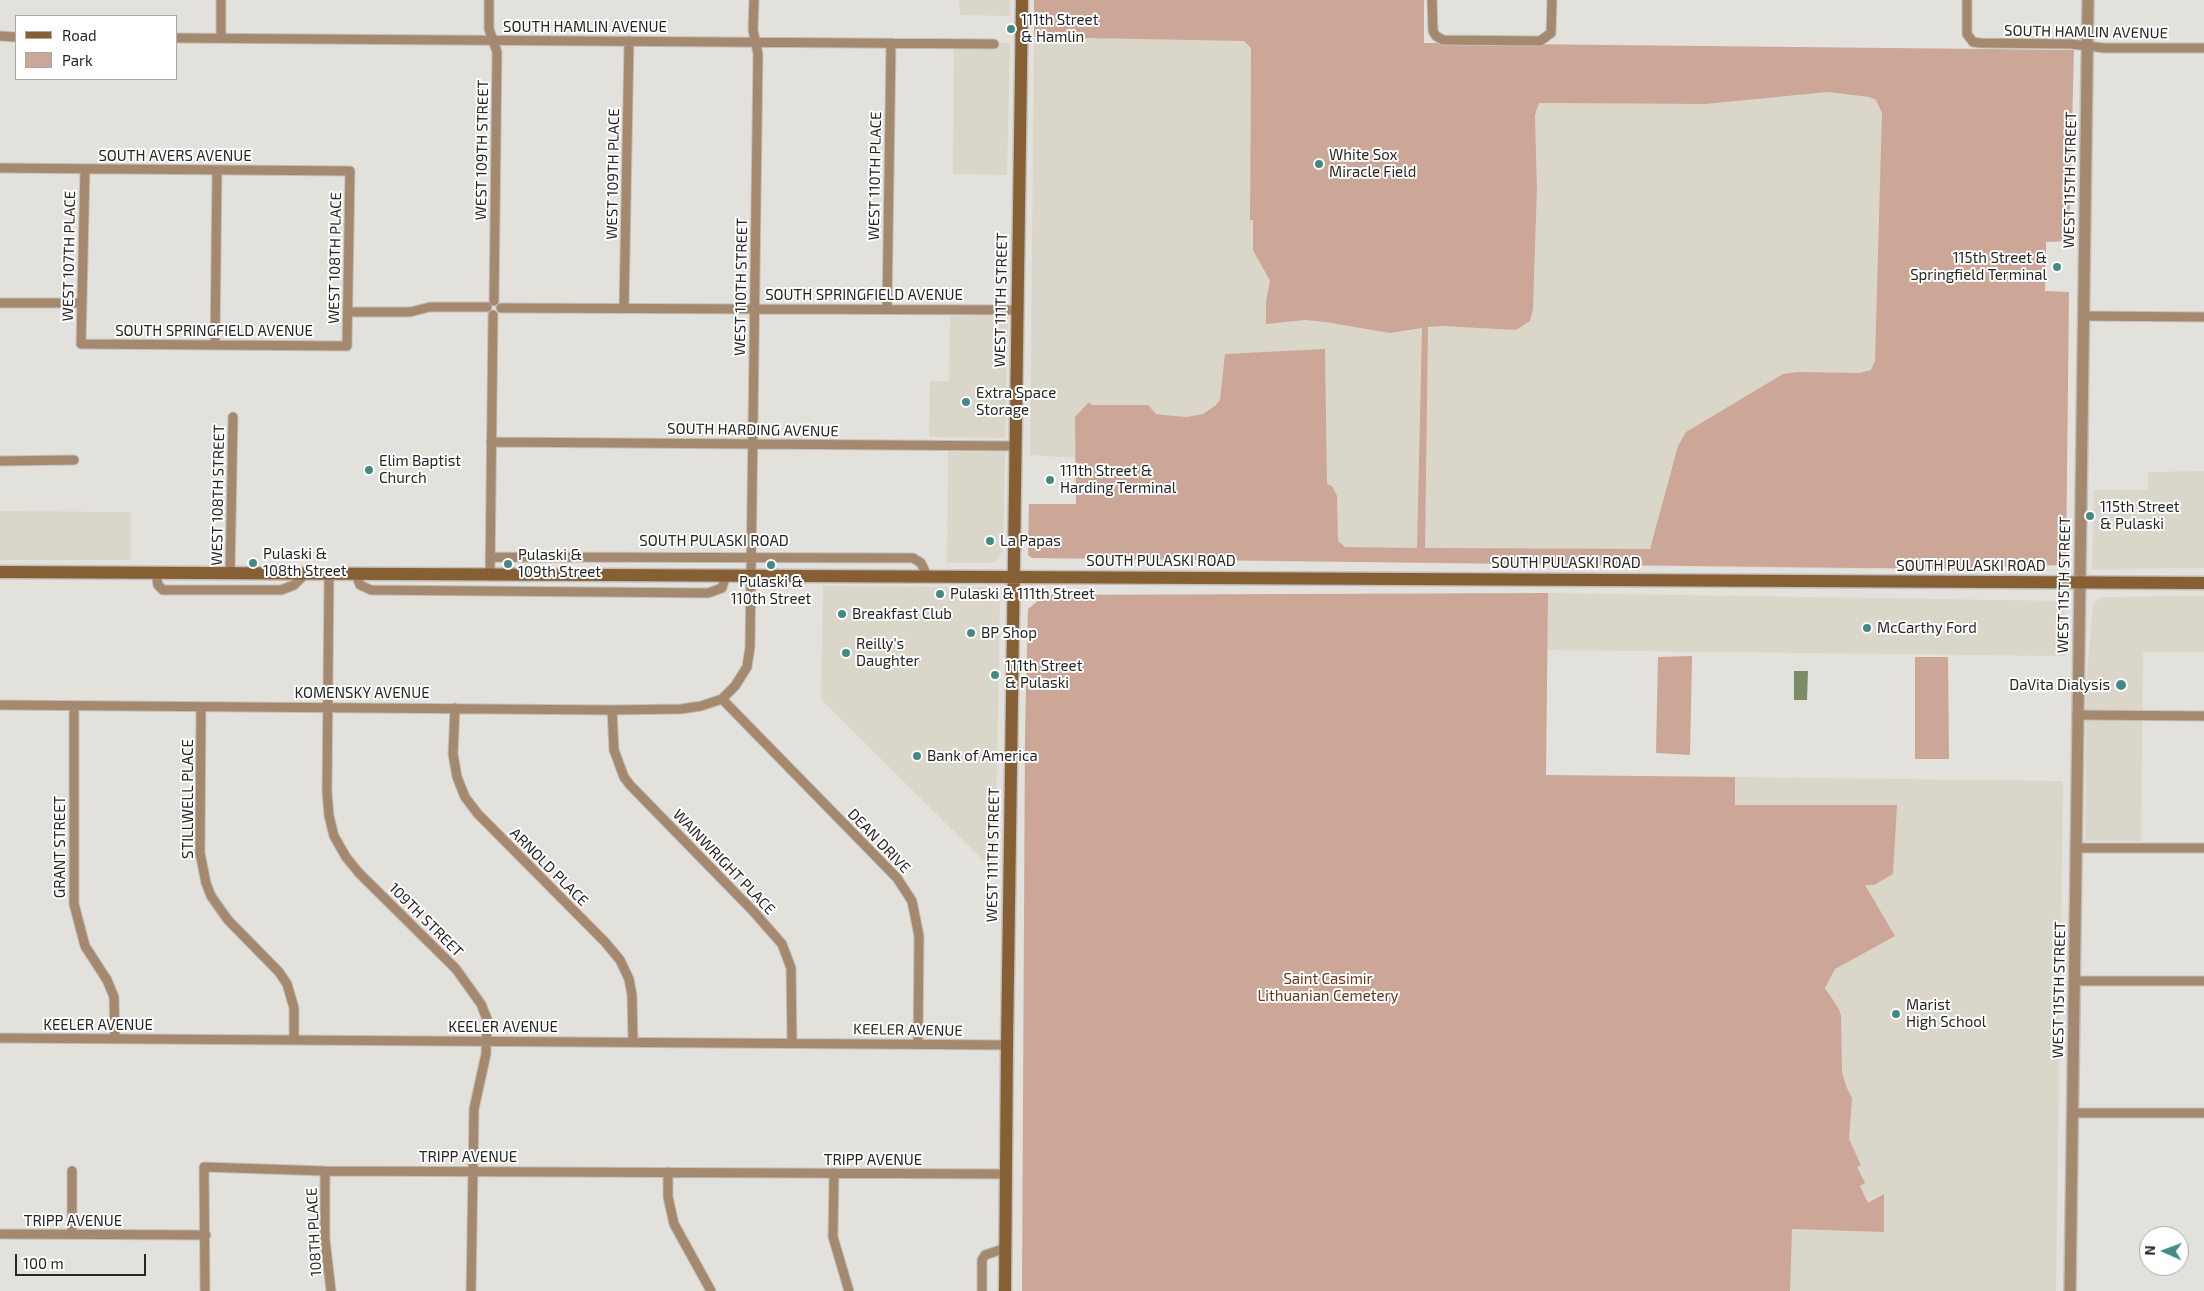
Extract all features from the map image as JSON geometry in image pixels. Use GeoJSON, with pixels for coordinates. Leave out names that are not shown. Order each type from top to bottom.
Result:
{"type":"FeatureCollection","features":[{"type":"Feature","properties":{"kind":"main road","name":"WEST 111TH STREET"},"geometry":{"type":"LineString","coordinates":[[1005,1291],[1022,0]]}},
{"type":"Feature","properties":{"kind":"main road","name":"SOUTH PULASKI ROAD"},"geometry":{"type":"LineString","coordinates":[[0,572],[2204,583]]}},
{"type":"Feature","properties":{"kind":"street"},"geometry":{"type":"LineString","coordinates":[[221,0],[221,38]]}},
{"type":"Feature","properties":{"kind":"street","name":"WEST 109TH STREET"},"geometry":{"type":"LineString","coordinates":[[489,0],[489,29],[497,52],[494,305]]}},
{"type":"Feature","properties":{"kind":"street","name":"WEST 110TH STREET"},"geometry":{"type":"LineString","coordinates":[[722,699],[735,686],[746,667],[750,647],[758,54],[753,30],[754,0]]}},
{"type":"Feature","properties":{"kind":"street"},"geometry":{"type":"LineString","coordinates":[[1432,0],[1432,25],[1436,36],[1444,40],[1540,41],[1548,37],[1552,28],[1552,0]]}},
{"type":"Feature","properties":{"kind":"street","name":"SOUTH HAMLIN AVENUE"},"geometry":{"type":"LineString","coordinates":[[1967,0],[1967,34],[1969,39],[1980,43],[2104,48],[2204,48]]}},
{"type":"Feature","properties":{"kind":"street","name":"WEST 115TH STREET"},"geometry":{"type":"LineString","coordinates":[[2070,1291],[2088,0]]}},
{"type":"Feature","properties":{"kind":"street"},"geometry":{"type":"LineString","coordinates":[[0,36],[15,37]]}},
{"type":"Feature","properties":{"kind":"street","name":"SOUTH HAMLIN AVENUE"},"geometry":{"type":"LineString","coordinates":[[178,38],[994,44]]}},
{"type":"Feature","properties":{"kind":"street","name":"WEST 109TH PLACE"},"geometry":{"type":"LineString","coordinates":[[624,307],[629,41]]}},
{"type":"Feature","properties":{"kind":"street","name":"WEST 110TH PLACE"},"geometry":{"type":"LineString","coordinates":[[887,309],[891,43]]}},
{"type":"Feature","properties":{"kind":"street","name":"SOUTH AVERS AVENUE"},"geometry":{"type":"LineString","coordinates":[[0,168],[350,171]]}},
{"type":"Feature","properties":{"kind":"street","name":"WEST 107TH PLACE"},"geometry":{"type":"LineString","coordinates":[[81,344],[85,169]]}},
{"type":"Feature","properties":{"kind":"street"},"geometry":{"type":"LineString","coordinates":[[215,345],[217,170]]}},
{"type":"Feature","properties":{"kind":"street","name":"WEST 108TH PLACE"},"geometry":{"type":"LineString","coordinates":[[347,346],[350,171]]}},
{"type":"Feature","properties":{"kind":"street"},"geometry":{"type":"LineString","coordinates":[[0,303],[82,303]]}},
{"type":"Feature","properties":{"kind":"street"},"geometry":{"type":"LineString","coordinates":[[490,574],[493,315],[498,314],[494,305]]}},
{"type":"Feature","properties":{"kind":"street","name":"SOUTH SPRINGFIELD AVENUE"},"geometry":{"type":"LineString","coordinates":[[348,312],[410,312],[430,307],[494,305],[1017,310]]}},
{"type":"Feature","properties":{"kind":"street"},"geometry":{"type":"LineString","coordinates":[[2083,316],[2204,318]]}},
{"type":"Feature","properties":{"kind":"street","name":"SOUTH SPRINGFIELD AVENUE"},"geometry":{"type":"LineString","coordinates":[[81,344],[347,346]]}},
{"type":"Feature","properties":{"kind":"street","name":"WEST 108TH STREET"},"geometry":{"type":"LineString","coordinates":[[230,574],[233,417]]}},
{"type":"Feature","properties":{"kind":"street","name":"SOUTH HARDING AVENUE"},"geometry":{"type":"LineString","coordinates":[[491,442],[1015,446]]}},
{"type":"Feature","properties":{"kind":"street"},"geometry":{"type":"LineString","coordinates":[[0,461],[74,460]]}},
{"type":"Feature","properties":{"kind":"street","name":"SOUTH PULASKI ROAD"},"geometry":{"type":"LineString","coordinates":[[490,557],[913,558],[925,568],[927,576]]}},
{"type":"Feature","properties":{"kind":"street"},"geometry":{"type":"LineString","coordinates":[[156,574],[158,585],[163,590],[281,590],[294,585],[305,574]]}},
{"type":"Feature","properties":{"kind":"street","name":"109TH STREET"},"geometry":{"type":"LineString","coordinates":[[329,574],[327,792],[329,816],[334,836],[346,857],[359,873],[456,969],[481,1004],[487,1019],[488,1040],[474,1109],[471,1291]]}},
{"type":"Feature","properties":{"kind":"street"},"geometry":{"type":"LineString","coordinates":[[356,574],[360,584],[371,590],[698,593],[717,591],[722,588],[726,576]]}},
{"type":"Feature","properties":{"kind":"street","name":"KOMENSKY AVENUE"},"geometry":{"type":"LineString","coordinates":[[0,705],[612,710],[681,709],[702,706],[722,699]]}},
{"type":"Feature","properties":{"kind":"street","name":"DEAN DRIVE"},"geometry":{"type":"LineString","coordinates":[[722,699],[897,878],[912,901],[919,936],[918,1044]]}},
{"type":"Feature","properties":{"kind":"street","name":"GRANT STREET"},"geometry":{"type":"LineString","coordinates":[[74,706],[74,904],[85,946],[108,980],[114,997],[115,1038]]}},
{"type":"Feature","properties":{"kind":"street","name":"STILLWELL PLACE"},"geometry":{"type":"LineString","coordinates":[[201,707],[200,853],[206,883],[228,920],[279,972],[287,984],[294,1008],[294,1040]]}},
{"type":"Feature","properties":{"kind":"street","name":"ARNOLD PLACE"},"geometry":{"type":"LineString","coordinates":[[455,708],[455,767],[465,797],[478,814],[605,942],[620,960],[629,979],[632,995],[633,1042]]}},
{"type":"Feature","properties":{"kind":"street","name":"WAINWRIGHT PLACE"},"geometry":{"type":"LineString","coordinates":[[612,710],[614,750],[624,777],[753,911],[782,944],[791,968],[792,1043]]}},
{"type":"Feature","properties":{"kind":"street"},"geometry":{"type":"LineString","coordinates":[[2077,715],[2204,716]]}},
{"type":"Feature","properties":{"kind":"street"},"geometry":{"type":"LineString","coordinates":[[2076,848],[2204,848]]}},
{"type":"Feature","properties":{"kind":"street"},"geometry":{"type":"LineString","coordinates":[[2074,981],[2204,981]]}},
{"type":"Feature","properties":{"kind":"street","name":"KEELER AVENUE"},"geometry":{"type":"LineString","coordinates":[[0,1038],[1007,1045]]}},
{"type":"Feature","properties":{"kind":"street"},"geometry":{"type":"LineString","coordinates":[[2073,1113],[2204,1113]]}},
{"type":"Feature","properties":{"kind":"street","name":"TRIPP AVENUE"},"geometry":{"type":"LineString","coordinates":[[0,1234],[206,1235],[204,1167],[325,1171],[1006,1174]]}},
{"type":"Feature","properties":{"kind":"street"},"geometry":{"type":"LineString","coordinates":[[72,1170],[72,1234]]}},
{"type":"Feature","properties":{"kind":"street","name":"108TH PLACE"},"geometry":{"type":"LineString","coordinates":[[325,1171],[326,1245],[331,1291]]}},
{"type":"Feature","properties":{"kind":"street"},"geometry":{"type":"LineString","coordinates":[[668,1172],[668,1197],[674,1224],[711,1291]]}},
{"type":"Feature","properties":{"kind":"street"},"geometry":{"type":"LineString","coordinates":[[834,1173],[833,1237],[848,1291]]}},
{"type":"Feature","properties":{"kind":"street"},"geometry":{"type":"LineString","coordinates":[[205,1291],[206,1235]]}},
{"type":"Feature","properties":{"kind":"street"},"geometry":{"type":"LineString","coordinates":[[982,1291],[982,1260],[985,1255],[1006,1248]]}},
{"type":"Feature","properties":{"kind":"shaded area"},"geometry":{"type":"Polygon","coordinates":[[[959,0],[1010,0],[1010,16],[960,15],[959,0]]]}},
{"type":"Feature","properties":{"kind":"shaded area"},"geometry":{"type":"Polygon","coordinates":[[[1034,37],[1244,40],[1251,48],[1250,220],[1253,220],[1253,250],[1270,281],[1266,301],[1266,323],[1305,320],[1390,333],[1441,326],[1516,330],[1533,309],[1537,188],[1535,115],[1539,103],[1706,104],[1828,92],[1869,97],[1879,101],[1883,122],[1872,569],[1032,558],[1028,555],[1029,504],[1076,504],[1075,458],[1030,455],[1034,37]]]}},
{"type":"Feature","properties":{"kind":"shaded area"},"geometry":{"type":"Polygon","coordinates":[[[954,43],[1010,43],[1007,175],[953,174],[954,43]]]}},
{"type":"Feature","properties":{"kind":"shaded area"},"geometry":{"type":"Polygon","coordinates":[[[950,316],[1008,316],[1005,438],[929,437],[930,381],[949,381],[950,316]]]}},
{"type":"Feature","properties":{"kind":"shaded area"},"geometry":{"type":"Polygon","coordinates":[[[948,451],[1005,452],[1003,551],[998,559],[992,563],[947,563],[948,451]]]}},
{"type":"Feature","properties":{"kind":"shaded area"},"geometry":{"type":"Polygon","coordinates":[[[2204,471],[2204,568],[2092,569],[2094,490],[2148,490],[2148,472],[2204,471]]]}},
{"type":"Feature","properties":{"kind":"shaded area"},"geometry":{"type":"Polygon","coordinates":[[[0,511],[131,512],[131,560],[0,560],[0,511]]]}},
{"type":"Feature","properties":{"kind":"shaded area"},"geometry":{"type":"Polygon","coordinates":[[[823,586],[988,587],[998,596],[1000,603],[995,872],[821,699],[823,586]]]}},
{"type":"Feature","properties":{"kind":"shaded area"},"geometry":{"type":"Polygon","coordinates":[[[1548,593],[2065,601],[2065,656],[1547,650],[1548,593]]]}},
{"type":"Feature","properties":{"kind":"shaded area"},"geometry":{"type":"Polygon","coordinates":[[[2204,596],[2204,652],[2143,652],[2141,841],[2085,841],[2086,684],[2093,605],[2098,599],[2105,597],[2204,596]]]}},
{"type":"Feature","properties":{"kind":"shaded area"},"geometry":{"type":"Polygon","coordinates":[[[1794,671],[1808,671],[1807,700],[1794,700],[1794,671]]]}},
{"type":"Feature","properties":{"kind":"shaded area","name":"Marist High School"},"geometry":{"type":"Polygon","coordinates":[[[1735,777],[2063,781],[2056,1291],[1729,1291],[1735,777]]]}},
{"type":"Feature","properties":{"kind":"green space"},"geometry":{"type":"Polygon","coordinates":[[[1034,0],[1424,0],[1424,43],[2074,50],[2069,241],[2046,242],[2045,291],[2069,292],[2066,560],[2060,565],[1947,569],[1032,558],[1028,555],[1029,504],[1076,504],[1075,417],[1089,402],[1092,405],[1148,405],[1156,414],[1163,415],[1187,417],[1203,414],[1220,400],[1225,354],[1325,349],[1327,484],[1332,486],[1337,496],[1338,541],[1345,547],[1417,548],[1422,328],[1390,333],[1305,320],[1266,324],[1266,301],[1270,281],[1253,250],[1253,220],[1250,220],[1251,48],[1244,41],[1034,37],[1034,0]],[[1828,92],[1706,104],[1539,103],[1535,115],[1537,188],[1533,309],[1530,321],[1516,330],[1428,327],[1425,548],[1650,549],[1678,446],[1686,432],[1783,374],[1798,372],[1859,373],[1871,370],[1875,361],[1882,113],[1876,100],[1869,97],[1828,92]]]}},
{"type":"Feature","properties":{"kind":"green space","name":"Saint Casimir Lithuanian Cemetery"},"geometry":{"type":"Polygon","coordinates":[[[1548,593],[1546,775],[1735,777],[1735,805],[1897,805],[1893,874],[1874,885],[1865,885],[1895,936],[1835,969],[1825,988],[1839,1009],[1841,1016],[1842,1072],[1852,1098],[1849,1139],[1861,1165],[1857,1167],[1865,1183],[1860,1186],[1868,1203],[1884,1194],[1884,1232],[1792,1229],[1790,1291],[1022,1291],[1025,732],[1028,609],[1045,595],[1548,593]]]}},
{"type":"Feature","properties":{"kind":"green space"},"geometry":{"type":"Polygon","coordinates":[[[1692,656],[1690,755],[1656,753],[1658,657],[1692,656]]]}},
{"type":"Feature","properties":{"kind":"green space"},"geometry":{"type":"Polygon","coordinates":[[[1915,657],[1948,657],[1949,759],[1915,759],[1915,657]]]}},
{"type":"Feature","properties":{"kind":"place","name":"111th Street & Hamlin"},"geometry":{"type":"Point","coordinates":[1011,29]}},
{"type":"Feature","properties":{"kind":"place","name":"White Sox Miracle Field"},"geometry":{"type":"Point","coordinates":[1319,164]}},
{"type":"Feature","properties":{"kind":"place","name":"115th Street & Springfield Terminal"},"geometry":{"type":"Point","coordinates":[2057,267]}},
{"type":"Feature","properties":{"kind":"place","name":"Extra Space Storage"},"geometry":{"type":"Point","coordinates":[966,402]}},
{"type":"Feature","properties":{"kind":"place","name":"Elim Baptist Church"},"geometry":{"type":"Point","coordinates":[369,470]}},
{"type":"Feature","properties":{"kind":"place","name":"111th Street & Harding Terminal"},"geometry":{"type":"Point","coordinates":[1050,480]}},
{"type":"Feature","properties":{"kind":"place","name":"115th Street & Pulaski"},"geometry":{"type":"Point","coordinates":[2090,516]}},
{"type":"Feature","properties":{"kind":"place","name":"La Papas"},"geometry":{"type":"Point","coordinates":[990,541]}},
{"type":"Feature","properties":{"kind":"place","name":"Pulaski & 108th Street"},"geometry":{"type":"Point","coordinates":[253,563]}},
{"type":"Feature","properties":{"kind":"place","name":"Pulaski & 109th Street"},"geometry":{"type":"Point","coordinates":[508,564]}},
{"type":"Feature","properties":{"kind":"place","name":"Pulaski & 110th Street"},"geometry":{"type":"Point","coordinates":[771,565]}},
{"type":"Feature","properties":{"kind":"place","name":"Pulaski & 111th Street"},"geometry":{"type":"Point","coordinates":[940,594]}},
{"type":"Feature","properties":{"kind":"place","name":"Breakfast Club"},"geometry":{"type":"Point","coordinates":[842,614]}},
{"type":"Feature","properties":{"kind":"place","name":"McCarthy Ford"},"geometry":{"type":"Point","coordinates":[1867,628]}},
{"type":"Feature","properties":{"kind":"place","name":"BP Shop"},"geometry":{"type":"Point","coordinates":[971,633]}},
{"type":"Feature","properties":{"kind":"place","name":"Reilly's Daughter"},"geometry":{"type":"Point","coordinates":[846,653]}},
{"type":"Feature","properties":{"kind":"place","name":"111th Street & Pulaski"},"geometry":{"type":"Point","coordinates":[995,675]}},
{"type":"Feature","properties":{"kind":"place","name":"DaVita Dialysis"},"geometry":{"type":"Point","coordinates":[2121,685]}},
{"type":"Feature","properties":{"kind":"place","name":"Bank of America"},"geometry":{"type":"Point","coordinates":[917,756]}},
{"type":"Feature","properties":{"kind":"place","name":"Marist High School"},"geometry":{"type":"Point","coordinates":[1896,1014]}}]}
